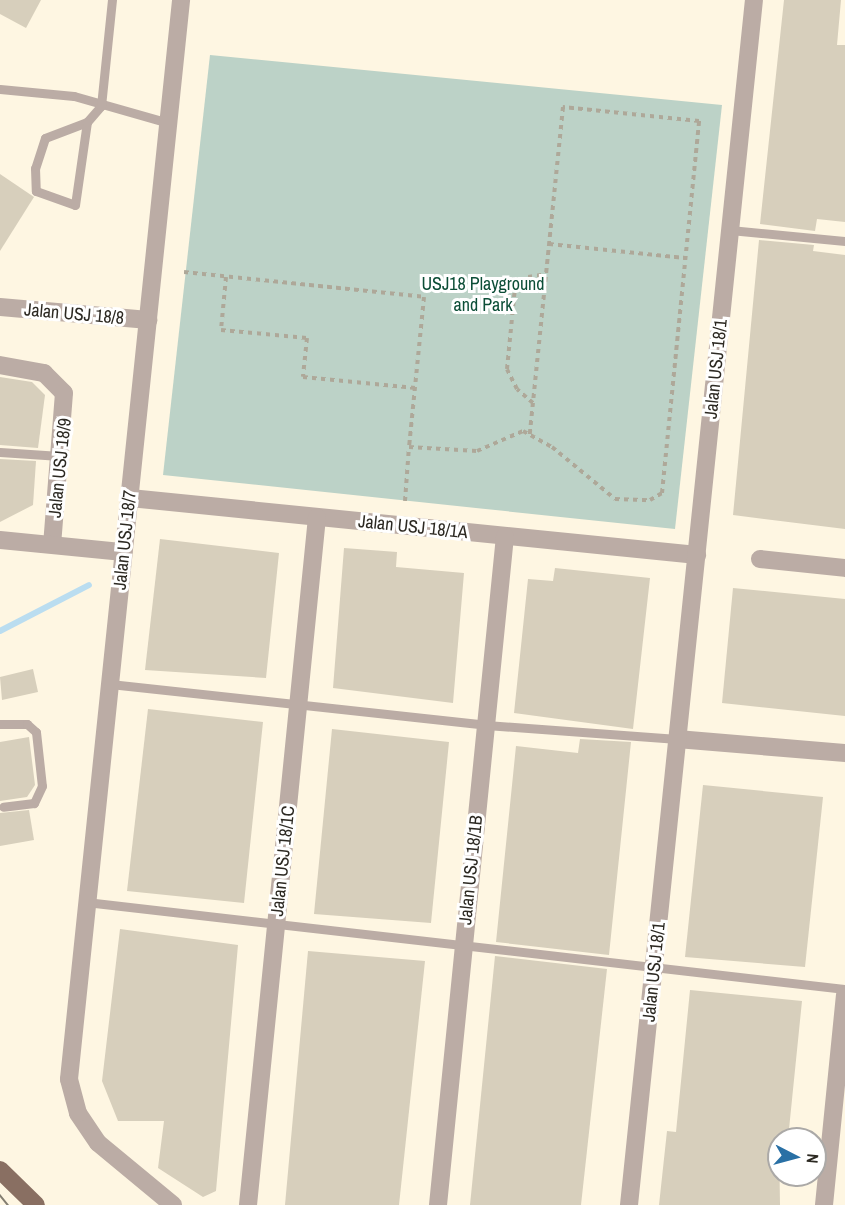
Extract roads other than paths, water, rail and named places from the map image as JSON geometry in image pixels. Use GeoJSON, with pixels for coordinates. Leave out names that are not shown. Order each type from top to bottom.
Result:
{"type":"FeatureCollection","features":[{"type":"Feature","properties":{"kind":"main road"},"geometry":{"type":"LineString","coordinates":[[0,1170],[36,1205]]}},
{"type":"Feature","properties":{"kind":"street","name":"Jalan USJ 18/1"},"geometry":{"type":"LineString","coordinates":[[629,1205],[754,0]]}},
{"type":"Feature","properties":{"kind":"street","name":"Jalan USJ 18/7"},"geometry":{"type":"LineString","coordinates":[[173,1205],[98,1143],[78,1113],[69,1079],[123,552],[184,3]]}},
{"type":"Feature","properties":{"kind":"street","name":"Jalan USJ 18/8"},"geometry":{"type":"LineString","coordinates":[[0,307],[148,320]]}},
{"type":"Feature","properties":{"kind":"street","name":"Jalan USJ 18/9"},"geometry":{"type":"LineString","coordinates":[[0,365],[44,373],[64,393],[61,456],[52,544]]}},
{"type":"Feature","properties":{"kind":"street","name":"Jalan USJ 18/1A"},"geometry":{"type":"LineString","coordinates":[[130,498],[697,555]]}},
{"type":"Feature","properties":{"kind":"street","name":"Jalan USJ 18/1C"},"geometry":{"type":"LineString","coordinates":[[248,1205],[317,517]]}},
{"type":"Feature","properties":{"kind":"street","name":"Jalan USJ 18/1B"},"geometry":{"type":"LineString","coordinates":[[438,1205],[505,536]]}},
{"type":"Feature","properties":{"kind":"street","name":"Jalan USJ 18/9"},"geometry":{"type":"LineString","coordinates":[[0,540],[123,552]]}},
{"type":"Feature","properties":{"kind":"street"},"geometry":{"type":"LineString","coordinates":[[760,559],[845,568]]}},
{"type":"Feature","properties":{"kind":"street"},"geometry":{"type":"LineString","coordinates":[[677,739],[845,753]]}},
{"type":"Feature","properties":{"kind":"street"},"geometry":{"type":"LineString","coordinates":[[824,1205],[845,995]]}},
{"type":"Feature","properties":{"kind":"lane"},"geometry":{"type":"LineString","coordinates":[[87,122],[75,205],[36,191],[35,168],[45,138],[87,122],[101,106],[112,0]]}},
{"type":"Feature","properties":{"kind":"lane"},"geometry":{"type":"LineString","coordinates":[[0,89],[74,96],[101,106],[169,123]]}},
{"type":"Feature","properties":{"kind":"lane"},"geometry":{"type":"LineString","coordinates":[[730,230],[845,241]]}},
{"type":"Feature","properties":{"kind":"lane"},"geometry":{"type":"LineString","coordinates":[[0,452],[61,456]]}},
{"type":"Feature","properties":{"kind":"lane"},"geometry":{"type":"LineString","coordinates":[[110,684],[486,725],[677,739]]}},
{"type":"Feature","properties":{"kind":"lane"},"geometry":{"type":"LineString","coordinates":[[0,724],[27,724],[36,732],[42,786],[34,803],[3,807]]}},
{"type":"Feature","properties":{"kind":"lane"},"geometry":{"type":"LineString","coordinates":[[86,902],[845,989]]}},
{"type":"Feature","properties":{"kind":"waterway"},"geometry":{"type":"LineString","coordinates":[[0,631],[89,585]]}},
{"type":"Feature","properties":{"kind":"tram line"},"geometry":{"type":"LineString","coordinates":[[0,1195],[8,1205]]}},
{"type":"Feature","properties":{"kind":"park label","name":"USJ18 Playground and Park"},"geometry":{"type":"Point","coordinates":[483,295]}}]}
